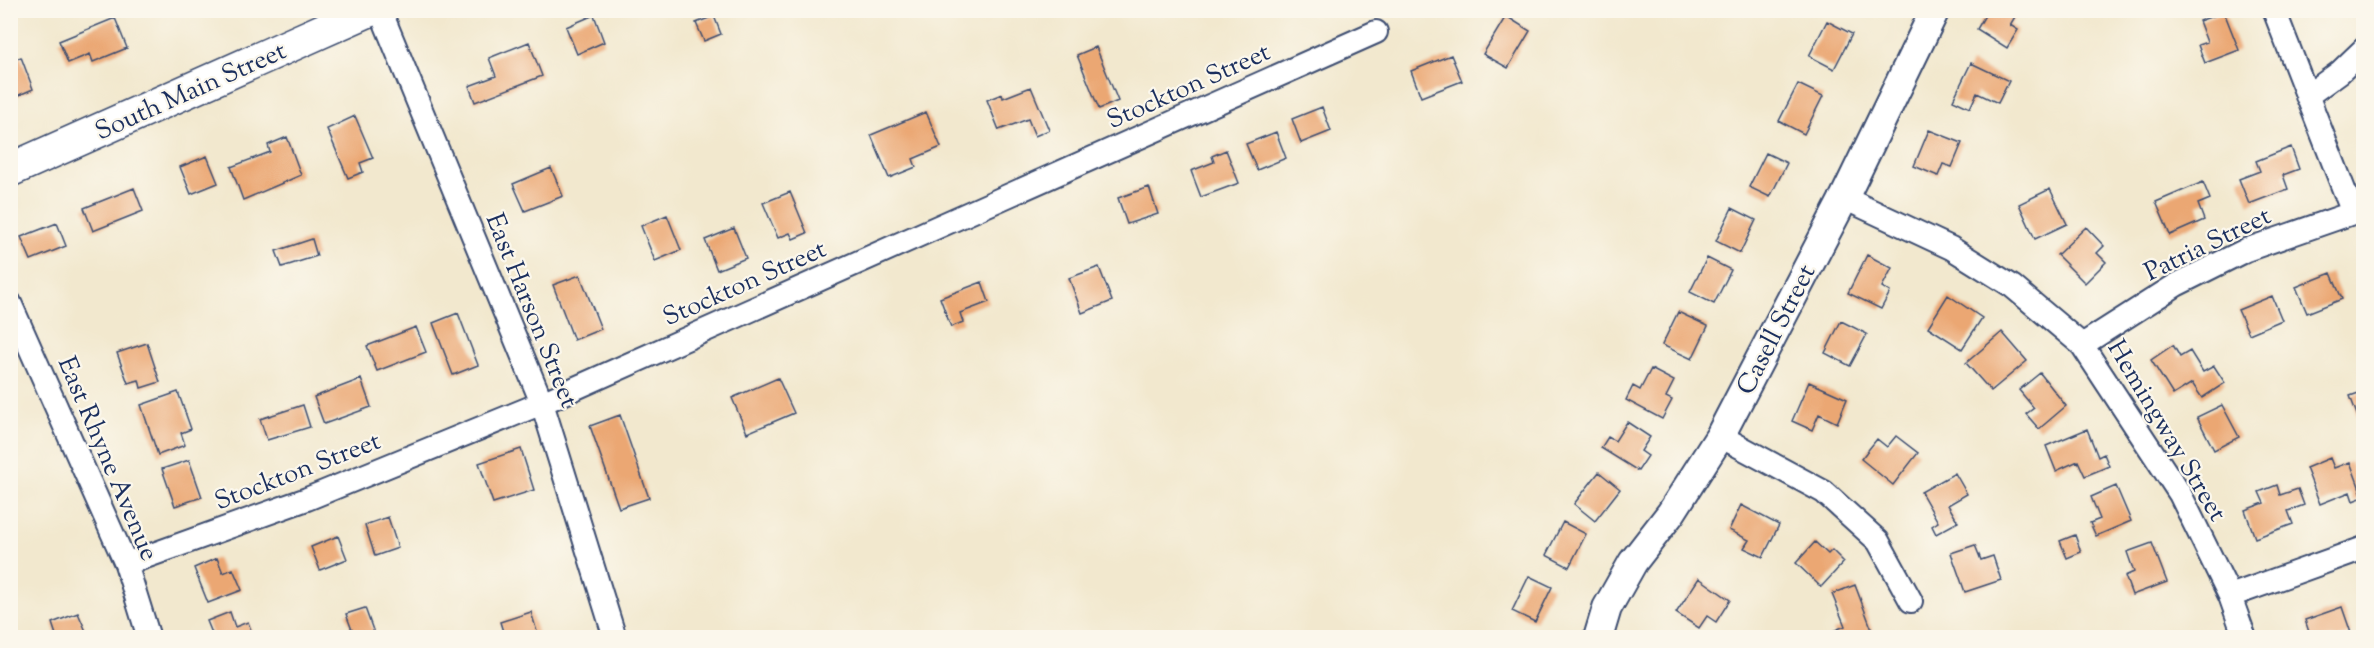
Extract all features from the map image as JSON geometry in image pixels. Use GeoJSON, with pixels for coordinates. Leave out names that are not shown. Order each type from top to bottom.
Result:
{"type":"FeatureCollection","features":[{"type":"Feature","properties":{"kind":"main road","name":"South Main Street"},"geometry":{"type":"LineString","coordinates":[[10,170],[369,10]]}},
{"type":"Feature","properties":{"kind":"street","name":"East Harson Street"},"geometry":{"type":"LineString","coordinates":[[380,10],[542,403],[615,638]]}},
{"type":"Feature","properties":{"kind":"street","name":"Casell Street"},"geometry":{"type":"LineString","coordinates":[[1598,638],[1608,608],[1633,562],[1671,513],[1720,436],[1844,198],[1935,10]]}},
{"type":"Feature","properties":{"kind":"street"},"geometry":{"type":"LineString","coordinates":[[2274,10],[2307,96],[2358,211]]}},
{"type":"Feature","properties":{"kind":"street","name":"Stockton Street"},"geometry":{"type":"LineString","coordinates":[[126,564],[307,499],[542,403],[1377,32]]}},
{"type":"Feature","properties":{"kind":"street"},"geometry":{"type":"LineString","coordinates":[[2307,96],[2340,72],[2364,49]]}},
{"type":"Feature","properties":{"kind":"street","name":"Hemingway Street"},"geometry":{"type":"LineString","coordinates":[[1844,198],[1951,248],[2012,286],[2082,345],[2180,494],[2230,596],[2246,638]]}},
{"type":"Feature","properties":{"kind":"street","name":"Patria Street"},"geometry":{"type":"LineString","coordinates":[[2082,345],[2176,285],[2246,250],[2358,211]]}},
{"type":"Feature","properties":{"kind":"street","name":"East Rhyne Avenue"},"geometry":{"type":"LineString","coordinates":[[10,303],[126,564],[149,638]]}},
{"type":"Feature","properties":{"kind":"street"},"geometry":{"type":"LineString","coordinates":[[1720,436],[1824,492],[1878,540],[1911,601]]}},
{"type":"Feature","properties":{"kind":"street"},"geometry":{"type":"LineString","coordinates":[[2230,596],[2364,548]]}},
{"type":"Feature","properties":{"kind":"building"},"geometry":{"type":"Polygon","coordinates":[[[1988,10],[2019,10],[2010,25],[2018,30],[2007,48],[1977,29],[1988,10]]]}},
{"type":"Feature","properties":{"kind":"building"},"geometry":{"type":"Polygon","coordinates":[[[2224,12],[2239,50],[2205,63],[2198,45],[2207,42],[2199,21],[2224,12]]]}},
{"type":"Feature","properties":{"kind":"building"},"geometry":{"type":"Polygon","coordinates":[[[594,15],[604,42],[577,54],[566,27],[594,15]]]}},
{"type":"Feature","properties":{"kind":"building"},"geometry":{"type":"Polygon","coordinates":[[[714,16],[721,34],[704,41],[696,23],[714,16]]]}},
{"type":"Feature","properties":{"kind":"building"},"geometry":{"type":"Polygon","coordinates":[[[1506,16],[1530,31],[1508,68],[1483,54],[1506,16]]]}},
{"type":"Feature","properties":{"kind":"building"},"geometry":{"type":"Polygon","coordinates":[[[115,18],[127,48],[93,62],[90,54],[68,63],[59,41],[115,18]]]}},
{"type":"Feature","properties":{"kind":"building"},"geometry":{"type":"Polygon","coordinates":[[[1827,21],[1852,34],[1834,69],[1809,56],[1827,21]]]}},
{"type":"Feature","properties":{"kind":"building"},"geometry":{"type":"Polygon","coordinates":[[[529,42],[542,76],[475,102],[469,86],[496,76],[489,58],[529,42]]]}},
{"type":"Feature","properties":{"kind":"building"},"geometry":{"type":"Polygon","coordinates":[[[1096,47],[1118,101],[1099,109],[1077,55],[1096,47]]]}},
{"type":"Feature","properties":{"kind":"building"},"geometry":{"type":"Polygon","coordinates":[[[1451,55],[1462,81],[1421,97],[1411,71],[1451,55]]]}},
{"type":"Feature","properties":{"kind":"building"},"geometry":{"type":"Polygon","coordinates":[[[21,57],[33,89],[10,99],[10,62],[21,57]]]}},
{"type":"Feature","properties":{"kind":"building"},"geometry":{"type":"Polygon","coordinates":[[[1971,63],[2009,81],[1998,103],[1977,93],[1970,108],[1953,100],[1971,63]]]}},
{"type":"Feature","properties":{"kind":"building"},"geometry":{"type":"Polygon","coordinates":[[[1798,84],[1823,96],[1804,134],[1779,121],[1798,84]]]}},
{"type":"Feature","properties":{"kind":"building"},"geometry":{"type":"Polygon","coordinates":[[[1031,87],[1049,130],[1035,136],[1028,119],[999,130],[987,100],[1002,94],[1003,98],[1031,87]]]}},
{"type":"Feature","properties":{"kind":"building"},"geometry":{"type":"Polygon","coordinates":[[[1322,107],[1331,131],[1301,143],[1292,119],[1322,107]]]}},
{"type":"Feature","properties":{"kind":"building"},"geometry":{"type":"Polygon","coordinates":[[[926,112],[941,147],[913,159],[916,167],[889,178],[871,135],[926,112]]]}},
{"type":"Feature","properties":{"kind":"building"},"geometry":{"type":"Polygon","coordinates":[[[355,116],[373,158],[360,163],[363,172],[348,178],[327,129],[355,116]]]}},
{"type":"Feature","properties":{"kind":"building"},"geometry":{"type":"Polygon","coordinates":[[[1929,130],[1962,143],[1952,167],[1943,164],[1938,176],[1914,166],[1929,130]]]}},
{"type":"Feature","properties":{"kind":"building"},"geometry":{"type":"Polygon","coordinates":[[[1276,132],[1286,158],[1257,170],[1246,144],[1276,132]]]}},
{"type":"Feature","properties":{"kind":"building"},"geometry":{"type":"Polygon","coordinates":[[[287,137],[301,175],[243,200],[231,167],[270,152],[268,145],[287,137]]]}},
{"type":"Feature","properties":{"kind":"building"},"geometry":{"type":"Polygon","coordinates":[[[2291,147],[2299,169],[2283,175],[2288,189],[2249,204],[2239,179],[2260,171],[2256,161],[2291,147]]]}},
{"type":"Feature","properties":{"kind":"building"},"geometry":{"type":"Polygon","coordinates":[[[1226,150],[1239,183],[1201,197],[1191,171],[1214,162],[1212,156],[1226,150]]]}},
{"type":"Feature","properties":{"kind":"building"},"geometry":{"type":"Polygon","coordinates":[[[1766,153],[1787,163],[1770,197],[1749,187],[1766,153]]]}},
{"type":"Feature","properties":{"kind":"building"},"geometry":{"type":"Polygon","coordinates":[[[207,156],[218,183],[191,194],[180,167],[207,156]]]}},
{"type":"Feature","properties":{"kind":"building"},"geometry":{"type":"Polygon","coordinates":[[[551,168],[563,196],[525,211],[513,184],[551,168]]]}},
{"type":"Feature","properties":{"kind":"building"},"geometry":{"type":"Polygon","coordinates":[[[2203,182],[2210,199],[2198,204],[2204,220],[2170,235],[2156,202],[2203,182]]]}},
{"type":"Feature","properties":{"kind":"building"},"geometry":{"type":"Polygon","coordinates":[[[1149,187],[1158,214],[1127,224],[1118,198],[1149,187]]]}},
{"type":"Feature","properties":{"kind":"building"},"geometry":{"type":"Polygon","coordinates":[[[134,188],[143,211],[93,231],[84,208],[134,188]]]}},
{"type":"Feature","properties":{"kind":"building"},"geometry":{"type":"Polygon","coordinates":[[[2050,189],[2067,224],[2035,239],[2019,204],[2050,189]]]}},
{"type":"Feature","properties":{"kind":"building"},"geometry":{"type":"Polygon","coordinates":[[[790,192],[807,233],[793,239],[790,233],[778,238],[763,203],[790,192]]]}},
{"type":"Feature","properties":{"kind":"building"},"geometry":{"type":"Polygon","coordinates":[[[1732,208],[1756,220],[1740,253],[1716,241],[1732,208]]]}},
{"type":"Feature","properties":{"kind":"building"},"geometry":{"type":"Polygon","coordinates":[[[667,215],[681,250],[655,261],[641,226],[667,215]]]}},
{"type":"Feature","properties":{"kind":"building"},"geometry":{"type":"Polygon","coordinates":[[[57,223],[66,246],[31,260],[21,237],[57,223]]]}},
{"type":"Feature","properties":{"kind":"building"},"geometry":{"type":"Polygon","coordinates":[[[2086,227],[2104,246],[2097,253],[2106,262],[2085,283],[2057,255],[2086,227]]]}},
{"type":"Feature","properties":{"kind":"building"},"geometry":{"type":"Polygon","coordinates":[[[734,228],[746,258],[717,270],[705,240],[734,228]]]}},
{"type":"Feature","properties":{"kind":"building"},"geometry":{"type":"Polygon","coordinates":[[[312,239],[317,256],[282,267],[276,251],[312,239]]]}},
{"type":"Feature","properties":{"kind":"building"},"geometry":{"type":"Polygon","coordinates":[[[1867,255],[1892,268],[1882,287],[1890,292],[1881,309],[1848,293],[1867,255]]]}},
{"type":"Feature","properties":{"kind":"building"},"geometry":{"type":"Polygon","coordinates":[[[1707,258],[1731,270],[1714,304],[1690,292],[1707,258]]]}},
{"type":"Feature","properties":{"kind":"building"},"geometry":{"type":"Polygon","coordinates":[[[1099,267],[1112,301],[1082,313],[1069,278],[1099,267]]]}},
{"type":"Feature","properties":{"kind":"building"},"geometry":{"type":"Polygon","coordinates":[[[2331,273],[2342,299],[2307,313],[2296,287],[2331,273]]]}},
{"type":"Feature","properties":{"kind":"building"},"geometry":{"type":"Polygon","coordinates":[[[580,275],[601,329],[574,340],[553,285],[580,275]]]}},
{"type":"Feature","properties":{"kind":"building"},"geometry":{"type":"Polygon","coordinates":[[[982,282],[989,302],[960,313],[963,322],[951,327],[940,298],[982,282]]]}},
{"type":"Feature","properties":{"kind":"building"},"geometry":{"type":"Polygon","coordinates":[[[1948,295],[1982,318],[1962,349],[1928,327],[1948,295]]]}},
{"type":"Feature","properties":{"kind":"building"},"geometry":{"type":"Polygon","coordinates":[[[2272,296],[2282,320],[2249,334],[2238,310],[2272,296]]]}},
{"type":"Feature","properties":{"kind":"building"},"geometry":{"type":"Polygon","coordinates":[[[1678,312],[1708,326],[1692,359],[1662,345],[1678,312]]]}},
{"type":"Feature","properties":{"kind":"building"},"geometry":{"type":"Polygon","coordinates":[[[458,313],[478,365],[453,375],[433,323],[458,313]]]}},
{"type":"Feature","properties":{"kind":"building"},"geometry":{"type":"Polygon","coordinates":[[[1841,321],[1867,334],[1850,366],[1825,353],[1841,321]]]}},
{"type":"Feature","properties":{"kind":"building"},"geometry":{"type":"Polygon","coordinates":[[[416,327],[426,352],[377,371],[367,346],[416,327]]]}},
{"type":"Feature","properties":{"kind":"building"},"geometry":{"type":"Polygon","coordinates":[[[2002,332],[2027,361],[1991,391],[1966,363],[2002,332]]]}},
{"type":"Feature","properties":{"kind":"building"},"geometry":{"type":"Polygon","coordinates":[[[147,343],[160,382],[141,388],[139,380],[128,383],[117,353],[147,343]]]}},
{"type":"Feature","properties":{"kind":"building"},"geometry":{"type":"Polygon","coordinates":[[[2173,345],[2180,357],[2190,351],[2203,372],[2214,366],[2225,383],[2202,398],[2192,383],[2173,395],[2151,360],[2173,345]]]}},
{"type":"Feature","properties":{"kind":"building"},"geometry":{"type":"Polygon","coordinates":[[[1651,369],[1674,381],[1666,397],[1672,400],[1662,419],[1626,400],[1633,386],[1640,390],[1651,369]]]}},
{"type":"Feature","properties":{"kind":"building"},"geometry":{"type":"Polygon","coordinates":[[[2040,373],[2066,406],[2039,429],[2026,414],[2034,408],[2019,390],[2040,373]]]}},
{"type":"Feature","properties":{"kind":"building"},"geometry":{"type":"Polygon","coordinates":[[[778,378],[794,413],[747,433],[732,398],[778,378]]]}},
{"type":"Feature","properties":{"kind":"building"},"geometry":{"type":"Polygon","coordinates":[[[361,379],[371,407],[324,424],[314,397],[361,379]]]}},
{"type":"Feature","properties":{"kind":"building"},"geometry":{"type":"Polygon","coordinates":[[[1809,382],[1847,399],[1837,423],[1819,414],[1812,430],[1792,421],[1809,382]]]}},
{"type":"Feature","properties":{"kind":"building"},"geometry":{"type":"Polygon","coordinates":[[[2364,391],[2364,419],[2359,420],[2350,396],[2364,391]]]}},
{"type":"Feature","properties":{"kind":"building"},"geometry":{"type":"Polygon","coordinates":[[[178,392],[191,429],[181,433],[185,445],[158,455],[141,405],[178,392]]]}},
{"type":"Feature","properties":{"kind":"building"},"geometry":{"type":"Polygon","coordinates":[[[303,405],[310,427],[267,440],[260,419],[303,405]]]}},
{"type":"Feature","properties":{"kind":"building"},"geometry":{"type":"Polygon","coordinates":[[[2222,405],[2239,437],[2214,450],[2197,417],[2222,405]]]}},
{"type":"Feature","properties":{"kind":"building"},"geometry":{"type":"Polygon","coordinates":[[[620,415],[649,498],[619,508],[590,426],[620,415]]]}},
{"type":"Feature","properties":{"kind":"building"},"geometry":{"type":"Polygon","coordinates":[[[1627,422],[1650,437],[1641,451],[1648,456],[1638,471],[1601,448],[1608,437],[1615,441],[1627,422]]]}},
{"type":"Feature","properties":{"kind":"building"},"geometry":{"type":"Polygon","coordinates":[[[2087,429],[2098,457],[2104,454],[2109,466],[2085,476],[2078,461],[2056,471],[2046,446],[2087,429]]]}},
{"type":"Feature","properties":{"kind":"building"},"geometry":{"type":"Polygon","coordinates":[[[1896,436],[1918,453],[1893,485],[1861,459],[1877,439],[1887,447],[1896,436]]]}},
{"type":"Feature","properties":{"kind":"building"},"geometry":{"type":"Polygon","coordinates":[[[521,449],[534,490],[493,503],[479,463],[521,449]]]}},
{"type":"Feature","properties":{"kind":"building"},"geometry":{"type":"Polygon","coordinates":[[[2330,458],[2334,468],[2350,462],[2363,497],[2353,501],[2350,492],[2320,504],[2306,468],[2330,458]]]}},
{"type":"Feature","properties":{"kind":"building"},"geometry":{"type":"Polygon","coordinates":[[[189,460],[202,497],[175,506],[162,469],[189,460]]]}},
{"type":"Feature","properties":{"kind":"building"},"geometry":{"type":"Polygon","coordinates":[[[1599,472],[1620,489],[1595,521],[1574,504],[1599,472]]]}},
{"type":"Feature","properties":{"kind":"building"},"geometry":{"type":"Polygon","coordinates":[[[1955,473],[1967,494],[1948,505],[1958,522],[1936,534],[1932,526],[1938,522],[1921,492],[1955,473]]]}},
{"type":"Feature","properties":{"kind":"building"},"geometry":{"type":"Polygon","coordinates":[[[2277,485],[2280,495],[2298,489],[2304,505],[2288,511],[2293,524],[2255,538],[2245,510],[2264,503],[2259,492],[2277,485]]]}},
{"type":"Feature","properties":{"kind":"building"},"geometry":{"type":"Polygon","coordinates":[[[2116,486],[2131,521],[2096,536],[2090,523],[2100,519],[2091,497],[2116,486]]]}},
{"type":"Feature","properties":{"kind":"building"},"geometry":{"type":"Polygon","coordinates":[[[1741,505],[1779,525],[1763,557],[1744,548],[1749,540],[1729,530],[1741,505]]]}},
{"type":"Feature","properties":{"kind":"building"},"geometry":{"type":"Polygon","coordinates":[[[388,517],[398,548],[375,556],[365,525],[388,517]]]}},
{"type":"Feature","properties":{"kind":"building"},"geometry":{"type":"Polygon","coordinates":[[[1563,522],[1586,534],[1569,567],[1546,555],[1563,522]]]}},
{"type":"Feature","properties":{"kind":"building"},"geometry":{"type":"Polygon","coordinates":[[[2075,535],[2081,552],[2067,558],[2060,541],[2075,535]]]}},
{"type":"Feature","properties":{"kind":"building"},"geometry":{"type":"Polygon","coordinates":[[[338,536],[347,559],[320,570],[311,547],[338,536]]]}},
{"type":"Feature","properties":{"kind":"building"},"geometry":{"type":"Polygon","coordinates":[[[1815,542],[1828,554],[1832,550],[1844,562],[1821,587],[1796,563],[1815,542]]]}},
{"type":"Feature","properties":{"kind":"building"},"geometry":{"type":"Polygon","coordinates":[[[2152,543],[2167,582],[2132,595],[2125,576],[2134,572],[2127,552],[2152,543]]]}},
{"type":"Feature","properties":{"kind":"building"},"geometry":{"type":"Polygon","coordinates":[[[1975,545],[1981,560],[1993,556],[2001,580],[1965,592],[1951,553],[1975,545]]]}},
{"type":"Feature","properties":{"kind":"building"},"geometry":{"type":"Polygon","coordinates":[[[217,558],[223,573],[233,569],[242,590],[208,603],[194,568],[217,558]]]}},
{"type":"Feature","properties":{"kind":"building"},"geometry":{"type":"Polygon","coordinates":[[[1529,576],[1552,587],[1535,622],[1512,611],[1529,576]]]}},
{"type":"Feature","properties":{"kind":"building"},"geometry":{"type":"Polygon","coordinates":[[[1699,578],[1730,600],[1716,622],[1707,616],[1699,628],[1676,613],[1699,578]]]}},
{"type":"Feature","properties":{"kind":"building"},"geometry":{"type":"Polygon","coordinates":[[[1855,585],[1872,630],[1853,638],[1836,638],[1833,631],[1845,626],[1832,594],[1855,585]]]}},
{"type":"Feature","properties":{"kind":"building"},"geometry":{"type":"Polygon","coordinates":[[[2342,607],[2351,633],[2338,638],[2311,638],[2305,620],[2342,607]]]}},
{"type":"Feature","properties":{"kind":"building"},"geometry":{"type":"Polygon","coordinates":[[[365,608],[374,633],[355,638],[346,614],[365,608]]]}},
{"type":"Feature","properties":{"kind":"building"},"geometry":{"type":"Polygon","coordinates":[[[230,612],[235,627],[248,622],[254,638],[214,638],[207,621],[230,612]]]}},
{"type":"Feature","properties":{"kind":"building"},"geometry":{"type":"Polygon","coordinates":[[[531,612],[539,638],[505,638],[500,622],[531,612]]]}},
{"type":"Feature","properties":{"kind":"building"},"geometry":{"type":"Polygon","coordinates":[[[78,613],[89,638],[57,638],[52,623],[78,613]]]}}]}
